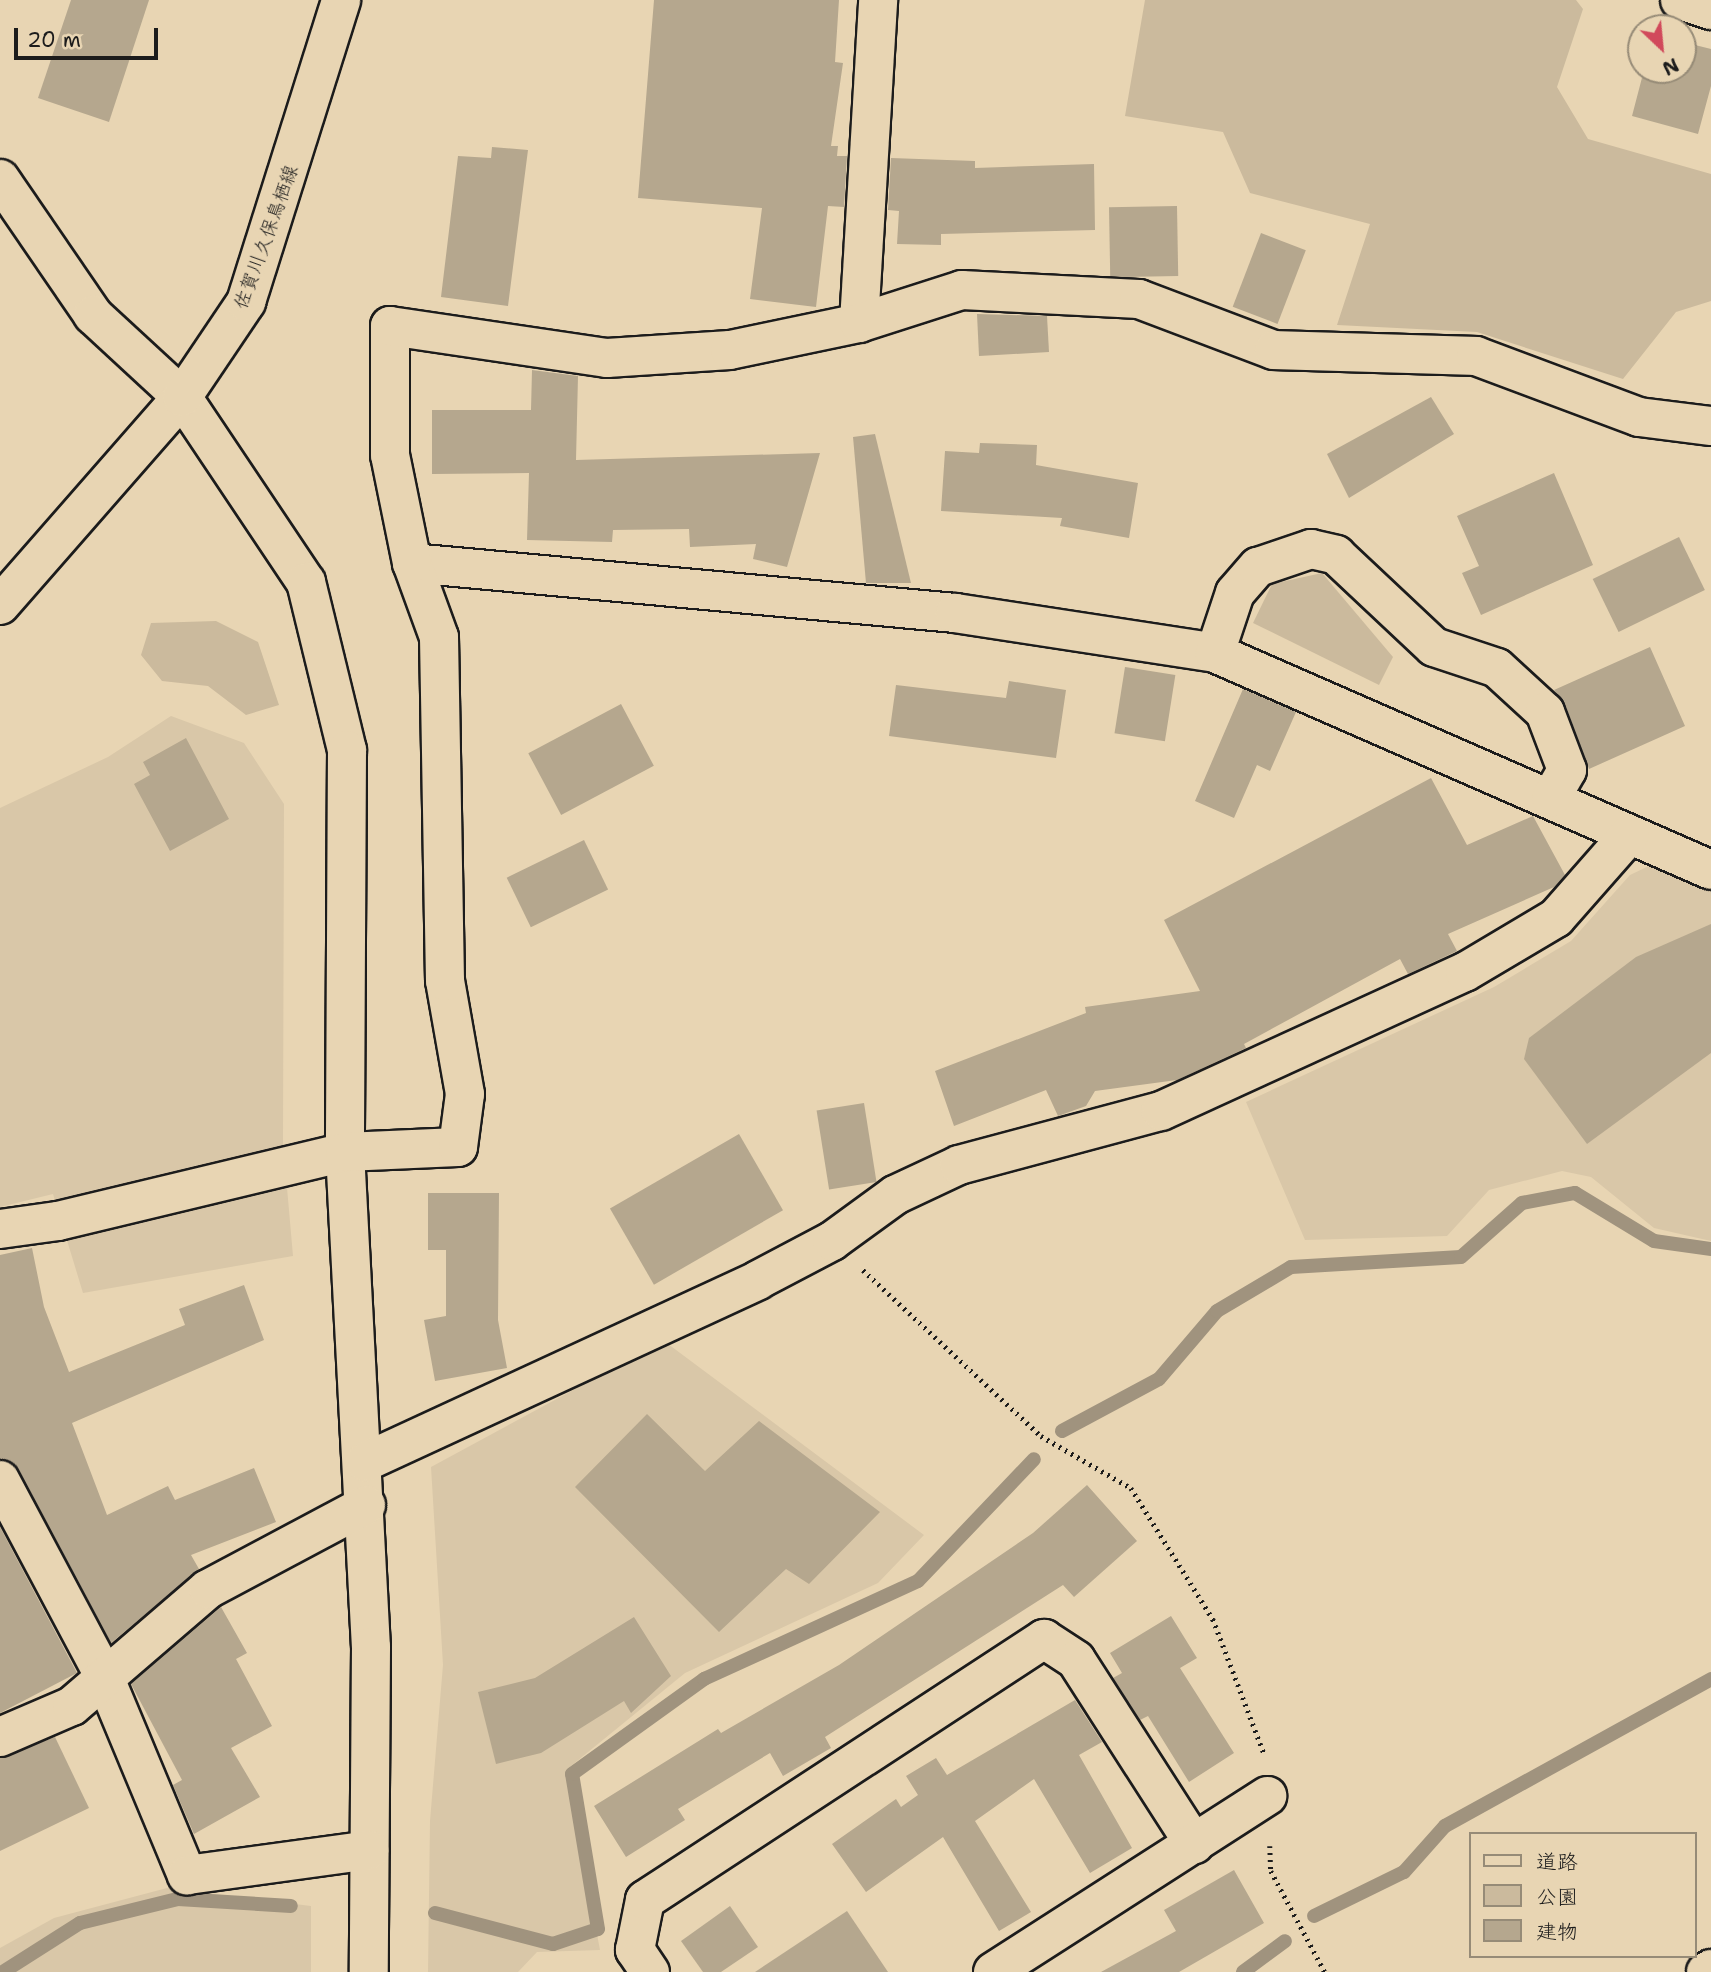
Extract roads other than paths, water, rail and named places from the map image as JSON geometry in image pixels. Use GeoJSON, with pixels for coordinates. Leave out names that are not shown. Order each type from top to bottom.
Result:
{"type":"FeatureCollection","features":[{"type":"Feature","properties":{"kind":"street","name":"佐賀川久保鳥栖線"},"geometry":{"type":"LineString","coordinates":[[0,605],[183,397],[246,302],[341,0]]}},
{"type":"Feature","properties":{"kind":"street"},"geometry":{"type":"LineString","coordinates":[[859,323],[878,0]]}},
{"type":"Feature","properties":{"kind":"street"},"geometry":{"type":"LineString","coordinates":[[1680,0],[1711,10]]}},
{"type":"Feature","properties":{"kind":"street"},"geometry":{"type":"LineString","coordinates":[[0,179],[93,315],[183,397],[306,582],[347,750],[345,1152],[365,1462],[369,1972]]}},
{"type":"Feature","properties":{"kind":"street"},"geometry":{"type":"LineString","coordinates":[[0,1229],[58,1221],[345,1152],[458,1147],[465,1094],[445,981],[439,637],[412,563],[390,455],[390,326],[607,358],[730,350],[859,323],[962,290],[1139,299],[1274,350],[1476,356],[1639,417],[1711,426]]}},
{"type":"Feature","properties":{"kind":"street"},"geometry":{"type":"LineString","coordinates":[[1215,653],[1235,593],[1258,567],[1311,549],[1336,555],[1434,647],[1497,668],[1545,712],[1567,770],[1550,798]]}},
{"type":"Feature","properties":{"kind":"street"},"geometry":{"type":"LineString","coordinates":[[412,563],[955,613],[1215,653],[1711,870]]}},
{"type":"Feature","properties":{"kind":"street"},"geometry":{"type":"LineString","coordinates":[[365,1462],[832,1241],[895,1195],[960,1165],[1161,1111],[1465,972],[1556,918],[1629,835]]}},
{"type":"Feature","properties":{"kind":"street"},"geometry":{"type":"LineString","coordinates":[[0,1480],[104,1676],[187,1875],[369,1850]]}},
{"type":"Feature","properties":{"kind":"street"},"geometry":{"type":"LineString","coordinates":[[0,1737],[72,1706],[208,1590],[366,1505]]}},
{"type":"Feature","properties":{"kind":"street"},"geometry":{"type":"LineString","coordinates":[[650,1972],[635,1950],[645,1900],[1044,1639],[1076,1660],[1194,1844]]}},
{"type":"Feature","properties":{"kind":"street"},"geometry":{"type":"LineString","coordinates":[[993,1972],[1268,1796]]}},
{"type":"Feature","properties":{"kind":"street"},"geometry":{"type":"LineString","coordinates":[[1706,1972],[1711,1969]]}},
{"type":"Feature","properties":{"kind":"waterway"},"geometry":{"type":"LineString","coordinates":[[1062,1431],[1159,1379],[1217,1311],[1291,1267],[1461,1257],[1522,1203],[1575,1193],[1654,1241],[1711,1249]]}},
{"type":"Feature","properties":{"kind":"waterway"},"geometry":{"type":"LineString","coordinates":[[435,1913],[553,1944],[598,1929],[572,1774],[704,1679],[918,1581],[1034,1459]]}},
{"type":"Feature","properties":{"kind":"waterway"},"geometry":{"type":"LineString","coordinates":[[1314,1916],[1404,1872],[1445,1826],[1711,1679]]}},
{"type":"Feature","properties":{"kind":"waterway"},"geometry":{"type":"LineString","coordinates":[[3,1972],[80,1923],[178,1899],[291,1906]]}},
{"type":"Feature","properties":{"kind":"waterway"},"geometry":{"type":"LineString","coordinates":[[1243,1972],[1285,1941]]}}]}
